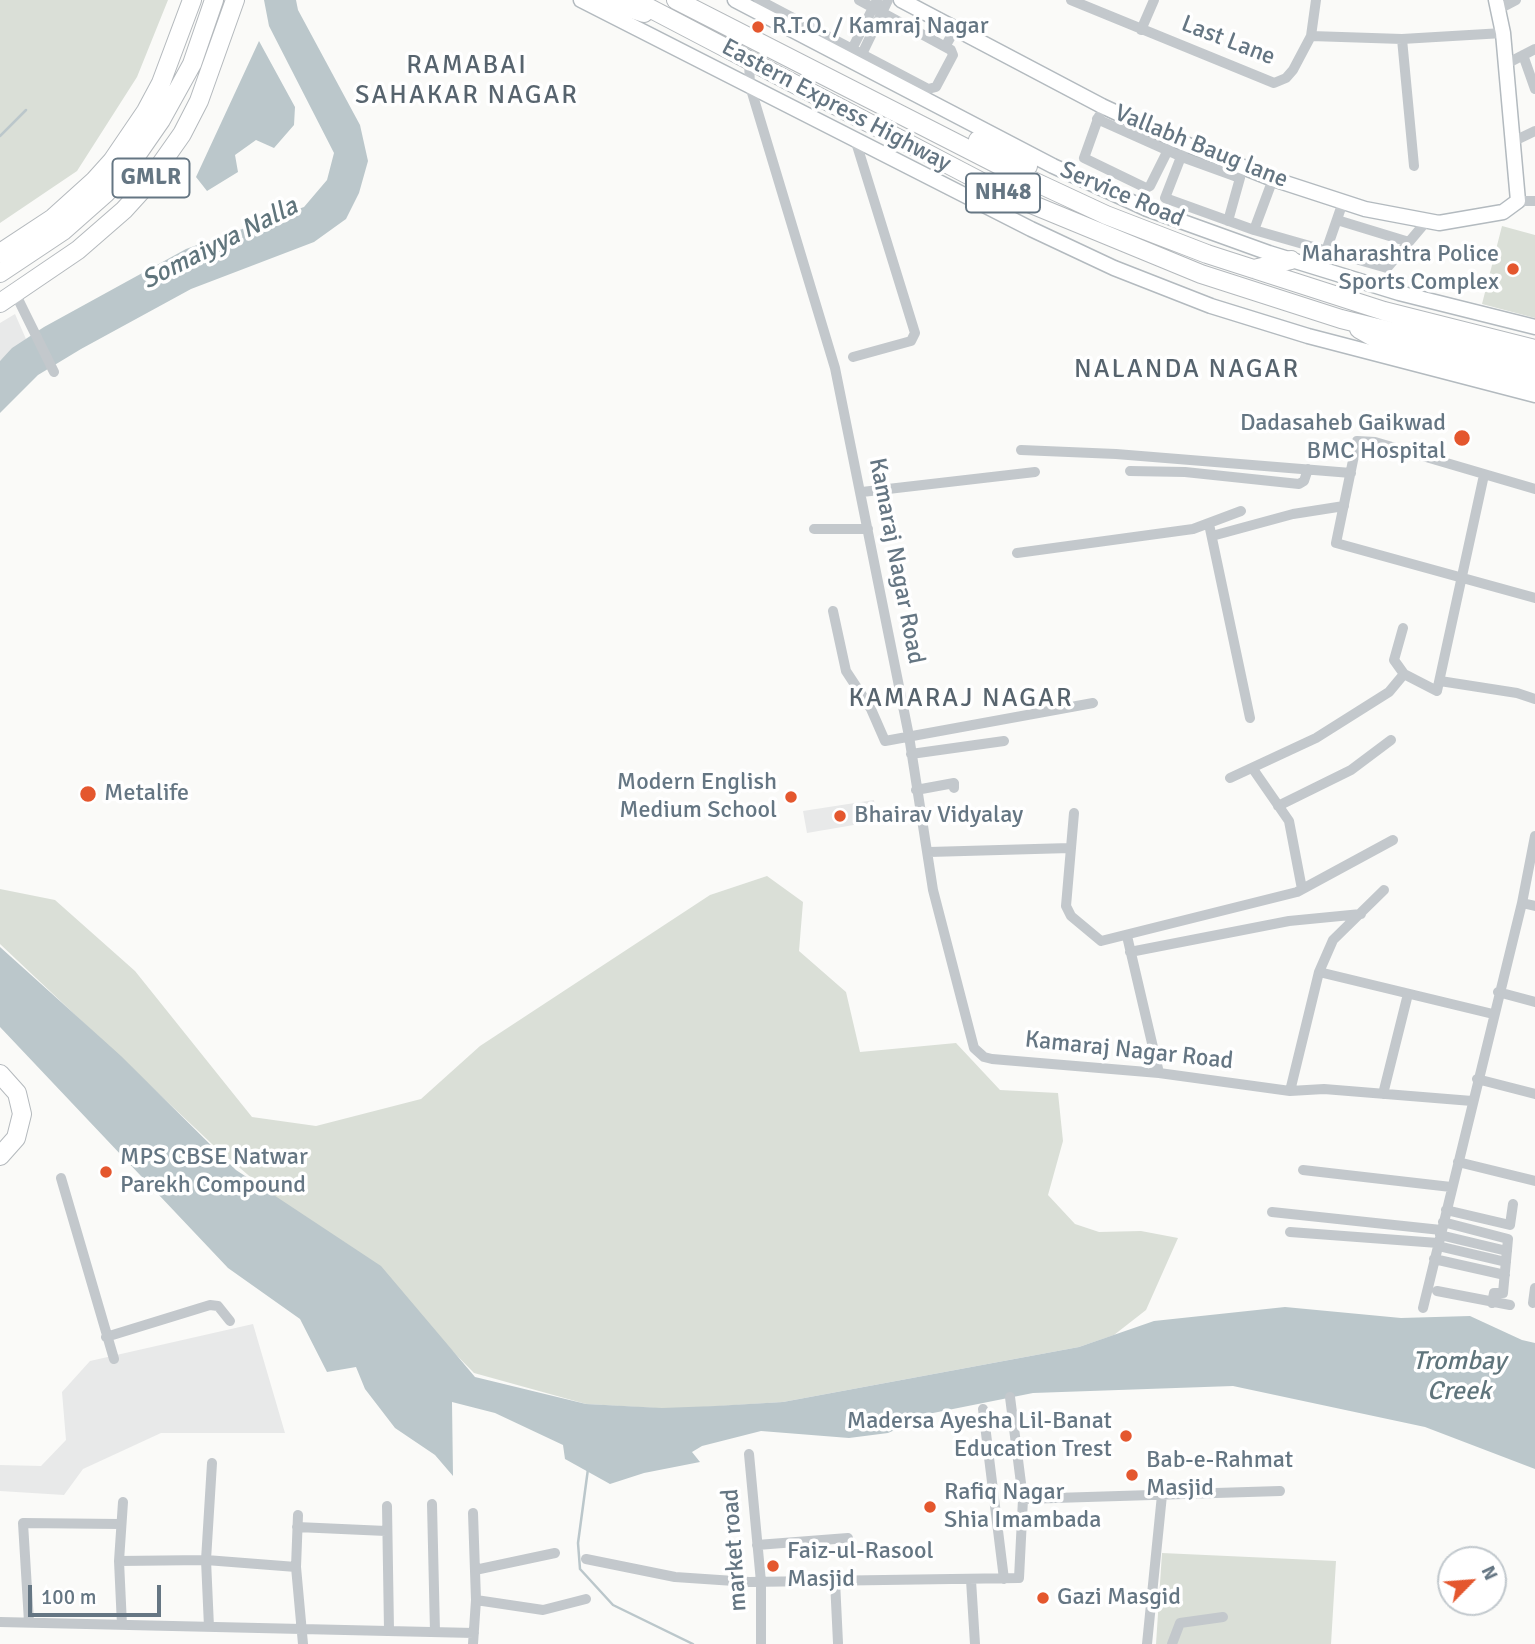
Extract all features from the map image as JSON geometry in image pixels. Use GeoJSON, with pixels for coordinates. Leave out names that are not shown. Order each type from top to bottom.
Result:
{"type":"FeatureCollection","features":[{"type":"Feature","properties":{"kind":"highway","name":"GMLR"},"geometry":{"type":"LineString","coordinates":[[0,253],[60,212],[112,161],[146,111],[161,83],[192,0]]}},
{"type":"Feature","properties":{"kind":"highway"},"geometry":{"type":"LineString","coordinates":[[0,273],[63,231],[106,193],[125,172],[161,120],[192,64],[214,0]]}},
{"type":"Feature","properties":{"kind":"highway","name":"GMLR"},"geometry":{"type":"LineString","coordinates":[[8,298],[79,250],[124,210],[144,188],[181,134],[199,101],[235,0]]}},
{"type":"Feature","properties":{"kind":"highway"},"geometry":{"type":"LineString","coordinates":[[605,0],[684,27]]}},
{"type":"Feature","properties":{"kind":"highway","name":"NH48"},"geometry":{"type":"LineString","coordinates":[[634,0],[684,27]]}},
{"type":"Feature","properties":{"kind":"highway"},"geometry":{"type":"LineString","coordinates":[[689,2],[874,87],[1068,186],[1106,215]]}},
{"type":"Feature","properties":{"kind":"highway","name":"Eastern Express Highway"},"geometry":{"type":"LineString","coordinates":[[689,2],[1003,167],[1106,215],[1328,293]]}},
{"type":"Feature","properties":{"kind":"highway","name":"Eastern Express Highway"},"geometry":{"type":"LineString","coordinates":[[684,27],[997,190],[1200,274],[1340,319]]}},
{"type":"Feature","properties":{"kind":"highway"},"geometry":{"type":"LineString","coordinates":[[1254,269],[1291,260]]}},
{"type":"Feature","properties":{"kind":"highway"},"geometry":{"type":"LineString","coordinates":[[1328,293],[1398,305],[1535,339]]}},
{"type":"Feature","properties":{"kind":"highway","name":"NH48"},"geometry":{"type":"LineString","coordinates":[[1328,293],[1382,320],[1535,367]]}},
{"type":"Feature","properties":{"kind":"highway"},"geometry":{"type":"LineString","coordinates":[[1340,319],[1387,345],[1535,382]]}},
{"type":"Feature","properties":{"kind":"highway","name":"NH48"},"geometry":{"type":"LineString","coordinates":[[1340,319],[1382,320],[1535,349]]}},
{"type":"Feature","properties":{"kind":"highway"},"geometry":{"type":"LineString","coordinates":[[0,1074],[16,1093],[22,1114],[16,1138],[0,1156]]}},
{"type":"Feature","properties":{"kind":"street"},"geometry":{"type":"LineString","coordinates":[[581,0],[1031,229],[1115,268],[1211,306],[1347,347],[1535,395]]}},
{"type":"Feature","properties":{"kind":"street","name":"Service Road"},"geometry":{"type":"LineString","coordinates":[[735,0],[1054,166],[1147,209],[1291,260],[1399,293],[1535,327]]}},
{"type":"Feature","properties":{"kind":"street"},"geometry":{"type":"LineString","coordinates":[[764,1],[778,4],[857,51],[931,89],[936,87],[953,55],[945,47],[878,7],[859,0]]}},
{"type":"Feature","properties":{"kind":"street"},"geometry":{"type":"LineString","coordinates":[[857,51],[878,7],[888,0]]}},
{"type":"Feature","properties":{"kind":"street","name":"Vallabh Baug lane"},"geometry":{"type":"LineString","coordinates":[[901,0],[1100,113],[1177,147],[1343,202],[1425,223],[1503,212],[1518,201]]}},
{"type":"Feature","properties":{"kind":"street","name":"Last Lane"},"geometry":{"type":"LineString","coordinates":[[1071,0],[1274,83],[1286,78],[1293,70],[1311,36]]}},
{"type":"Feature","properties":{"kind":"street"},"geometry":{"type":"LineString","coordinates":[[1141,30],[1154,0]]}},
{"type":"Feature","properties":{"kind":"street"},"geometry":{"type":"LineString","coordinates":[[1316,0],[1311,36],[1402,38],[1503,33]]}},
{"type":"Feature","properties":{"kind":"street"},"geometry":{"type":"LineString","coordinates":[[1516,0],[1496,5],[1503,33],[1518,201],[1535,201]]}},
{"type":"Feature","properties":{"kind":"street"},"geometry":{"type":"LineString","coordinates":[[945,47],[955,29]]}},
{"type":"Feature","properties":{"kind":"street"},"geometry":{"type":"LineString","coordinates":[[1402,38],[1414,166]]}},
{"type":"Feature","properties":{"kind":"street"},"geometry":{"type":"LineString","coordinates":[[1506,64],[1535,49]]}},
{"type":"Feature","properties":{"kind":"street"},"geometry":{"type":"LineString","coordinates":[[1523,55],[1535,89]]}},
{"type":"Feature","properties":{"kind":"street","name":"Kamaraj Nagar Road"},"geometry":{"type":"LineString","coordinates":[[749,61],[750,86],[835,368],[909,736],[933,890],[974,1048],[979,1054],[992,1059],[1159,1073],[1290,1091],[1324,1089],[1472,1101]]}},
{"type":"Feature","properties":{"kind":"street"},"geometry":{"type":"LineString","coordinates":[[1100,113],[1084,158],[1146,188],[1177,147]]}},
{"type":"Feature","properties":{"kind":"street"},"geometry":{"type":"LineString","coordinates":[[1512,142],[1535,131]]}},
{"type":"Feature","properties":{"kind":"street"},"geometry":{"type":"LineString","coordinates":[[853,357],[911,341],[915,333],[855,139]]}},
{"type":"Feature","properties":{"kind":"street"},"geometry":{"type":"LineString","coordinates":[[1177,147],[1166,198],[1254,230],[1387,268],[1425,223]]}},
{"type":"Feature","properties":{"kind":"street"},"geometry":{"type":"LineString","coordinates":[[1177,147],[1240,178],[1228,221]]}},
{"type":"Feature","properties":{"kind":"street"},"geometry":{"type":"LineString","coordinates":[[1254,230],[1273,179]]}},
{"type":"Feature","properties":{"kind":"street"},"geometry":{"type":"LineString","coordinates":[[1326,251],[1343,202]]}},
{"type":"Feature","properties":{"kind":"street"},"geometry":{"type":"LineString","coordinates":[[1337,220],[1409,242]]}},
{"type":"Feature","properties":{"kind":"street"},"geometry":{"type":"LineString","coordinates":[[8,298],[32,324],[53,370]]}},
{"type":"Feature","properties":{"kind":"street"},"geometry":{"type":"LineString","coordinates":[[1535,489],[1375,442],[1357,441],[1336,543],[1535,598]]}},
{"type":"Feature","properties":{"kind":"street"},"geometry":{"type":"LineString","coordinates":[[1021,450],[1116,454],[1351,473]]}},
{"type":"Feature","properties":{"kind":"street"},"geometry":{"type":"LineString","coordinates":[[1130,471],[1185,472],[1299,484],[1304,481],[1308,469]]}},
{"type":"Feature","properties":{"kind":"street"},"geometry":{"type":"LineString","coordinates":[[862,492],[1035,472]]}},
{"type":"Feature","properties":{"kind":"street"},"geometry":{"type":"LineString","coordinates":[[1403,628],[1394,660],[1404,674],[1437,691],[1484,475]]}},
{"type":"Feature","properties":{"kind":"street"},"geometry":{"type":"LineString","coordinates":[[1212,536],[1293,514],[1344,506]]}},
{"type":"Feature","properties":{"kind":"street"},"geometry":{"type":"LineString","coordinates":[[1017,553],[1193,529],[1241,511]]}},
{"type":"Feature","properties":{"kind":"street"},"geometry":{"type":"LineString","coordinates":[[1209,524],[1250,718]]}},
{"type":"Feature","properties":{"kind":"street"},"geometry":{"type":"LineString","coordinates":[[814,529],[869,529]]}},
{"type":"Feature","properties":{"kind":"street"},"geometry":{"type":"LineString","coordinates":[[833,611],[846,671],[871,709],[882,738],[889,742],[909,736],[1093,703]]}},
{"type":"Feature","properties":{"kind":"street"},"geometry":{"type":"LineString","coordinates":[[1230,779],[1316,738],[1363,710],[1389,692],[1404,674]]}},
{"type":"Feature","properties":{"kind":"street"},"geometry":{"type":"LineString","coordinates":[[1440,681],[1517,693],[1535,699]]}},
{"type":"Feature","properties":{"kind":"street"},"geometry":{"type":"LineString","coordinates":[[1278,806],[1351,771],[1391,740]]}},
{"type":"Feature","properties":{"kind":"street"},"geometry":{"type":"LineString","coordinates":[[911,754],[1004,741]]}},
{"type":"Feature","properties":{"kind":"street"},"geometry":{"type":"LineString","coordinates":[[1253,769],[1291,828],[1302,889]]}},
{"type":"Feature","properties":{"kind":"street"},"geometry":{"type":"LineString","coordinates":[[916,790],[954,783],[954,788]]}},
{"type":"Feature","properties":{"kind":"street"},"geometry":{"type":"LineString","coordinates":[[1074,813],[1065,901],[1067,912],[1101,941],[1302,889],[1393,840]]}},
{"type":"Feature","properties":{"kind":"street"},"geometry":{"type":"LineString","coordinates":[[1423,1308],[1498,992],[1532,867],[1535,836]]}},
{"type":"Feature","properties":{"kind":"street"},"geometry":{"type":"LineString","coordinates":[[929,852],[1070,848]]}},
{"type":"Feature","properties":{"kind":"street"},"geometry":{"type":"LineString","coordinates":[[1290,1091],[1319,972],[1333,940],[1384,890]]}},
{"type":"Feature","properties":{"kind":"street"},"geometry":{"type":"LineString","coordinates":[[1522,903],[1535,906]]}},
{"type":"Feature","properties":{"kind":"street"},"geometry":{"type":"LineString","coordinates":[[1130,952],[1289,921],[1361,914]]}},
{"type":"Feature","properties":{"kind":"street"},"geometry":{"type":"LineString","coordinates":[[1127,936],[1159,1073]]}},
{"type":"Feature","properties":{"kind":"street"},"geometry":{"type":"LineString","coordinates":[[1319,972],[1493,1014]]}},
{"type":"Feature","properties":{"kind":"street"},"geometry":{"type":"LineString","coordinates":[[1498,992],[1535,1002]]}},
{"type":"Feature","properties":{"kind":"street"},"geometry":{"type":"LineString","coordinates":[[1383,1094],[1408,994]]}},
{"type":"Feature","properties":{"kind":"street"},"geometry":{"type":"LineString","coordinates":[[1477,1079],[1535,1094]]}},
{"type":"Feature","properties":{"kind":"street"},"geometry":{"type":"LineString","coordinates":[[1458,1162],[1535,1182]]}},
{"type":"Feature","properties":{"kind":"street"},"geometry":{"type":"LineString","coordinates":[[1303,1170],[1451,1187]]}},
{"type":"Feature","properties":{"kind":"street"},"geometry":{"type":"LineString","coordinates":[[61,1178],[114,1359]]}},
{"type":"Feature","properties":{"kind":"street"},"geometry":{"type":"LineString","coordinates":[[1446,1210],[1510,1225],[1513,1205]]}},
{"type":"Feature","properties":{"kind":"street"},"geometry":{"type":"LineString","coordinates":[[1272,1212],[1440,1235],[1507,1257]]}},
{"type":"Feature","properties":{"kind":"street"},"geometry":{"type":"LineString","coordinates":[[1290,1232],[1508,1239],[1503,1293],[1494,1293],[1492,1303]]}},
{"type":"Feature","properties":{"kind":"street"},"geometry":{"type":"LineString","coordinates":[[1434,1259],[1505,1275]]}},
{"type":"Feature","properties":{"kind":"street"},"geometry":{"type":"LineString","coordinates":[[1533,1303],[1535,1289]]}},
{"type":"Feature","properties":{"kind":"street"},"geometry":{"type":"LineString","coordinates":[[1437,1291],[1510,1305]]}},
{"type":"Feature","properties":{"kind":"street"},"geometry":{"type":"LineString","coordinates":[[106,1336],[210,1304],[218,1306],[230,1321]]}},
{"type":"Feature","properties":{"kind":"street"},"geometry":{"type":"LineString","coordinates":[[586,1559],[675,1577],[761,1583],[1019,1578],[1023,1499],[1010,1397]]}},
{"type":"Feature","properties":{"kind":"street"},"geometry":{"type":"LineString","coordinates":[[983,1409],[1004,1579]]}},
{"type":"Feature","properties":{"kind":"street","name":"market road"},"geometry":{"type":"LineString","coordinates":[[748,1454],[761,1583],[761,1644]]}},
{"type":"Feature","properties":{"kind":"street"},"geometry":{"type":"LineString","coordinates":[[209,1627],[206,1560],[212,1463]]}},
{"type":"Feature","properties":{"kind":"street"},"geometry":{"type":"LineString","coordinates":[[1023,1499],[1280,1491]]}},
{"type":"Feature","properties":{"kind":"street"},"geometry":{"type":"LineString","coordinates":[[1147,1644],[1162,1495]]}},
{"type":"Feature","properties":{"kind":"street"},"geometry":{"type":"LineString","coordinates":[[122,1625],[119,1561],[123,1502]]}},
{"type":"Feature","properties":{"kind":"street"},"geometry":{"type":"LineString","coordinates":[[432,1504],[435,1632]]}},
{"type":"Feature","properties":{"kind":"street"},"geometry":{"type":"LineString","coordinates":[[387,1506],[389,1630]]}},
{"type":"Feature","properties":{"kind":"street"},"geometry":{"type":"LineString","coordinates":[[0,1622],[389,1630],[435,1632],[474,1639],[476,1600],[473,1513]]}},
{"type":"Feature","properties":{"kind":"street"},"geometry":{"type":"LineString","coordinates":[[298,1515],[296,1567],[303,1644]]}},
{"type":"Feature","properties":{"kind":"street"},"geometry":{"type":"LineString","coordinates":[[29,1622],[23,1523],[120,1524]]}},
{"type":"Feature","properties":{"kind":"street"},"geometry":{"type":"LineString","coordinates":[[298,1527],[386,1531]]}},
{"type":"Feature","properties":{"kind":"street"},"geometry":{"type":"LineString","coordinates":[[758,1545],[848,1538]]}},
{"type":"Feature","properties":{"kind":"street"},"geometry":{"type":"LineString","coordinates":[[475,1570],[555,1553]]}},
{"type":"Feature","properties":{"kind":"street"},"geometry":{"type":"LineString","coordinates":[[119,1561],[206,1560],[296,1567]]}},
{"type":"Feature","properties":{"kind":"street"},"geometry":{"type":"LineString","coordinates":[[971,1580],[975,1644]]}},
{"type":"Feature","properties":{"kind":"street"},"geometry":{"type":"LineString","coordinates":[[835,1581],[838,1643]]}},
{"type":"Feature","properties":{"kind":"street"},"geometry":{"type":"LineString","coordinates":[[476,1600],[543,1611],[586,1599]]}},
{"type":"Feature","properties":{"kind":"street"},"geometry":{"type":"LineString","coordinates":[[1172,1644],[1180,1623],[1223,1617]]}},
{"type":"Feature","properties":{"kind":"shaded area"},"geometry":{"type":"Polygon","coordinates":[[[0,0],[168,0],[137,77],[77,171],[0,223],[0,0]]]}},
{"type":"Feature","properties":{"kind":"shaded area","name":"Maharashtra Police Sports Complex"},"geometry":{"type":"Polygon","coordinates":[[[1502,226],[1535,235],[1535,318],[1482,304],[1502,226]]]}},
{"type":"Feature","properties":{"kind":"shaded area"},"geometry":{"type":"Polygon","coordinates":[[[15,314],[26,339],[0,361],[0,323],[15,314]]]}},
{"type":"Feature","properties":{"kind":"shaded area","name":"Bhairav Vidyalay"},"geometry":{"type":"Polygon","coordinates":[[[874,800],[877,821],[807,833],[803,811],[874,800]]]}},
{"type":"Feature","properties":{"kind":"shaded area"},"geometry":{"type":"Polygon","coordinates":[[[767,876],[803,902],[799,951],[846,992],[860,1052],[956,1043],[1000,1090],[1058,1093],[1063,1141],[1048,1195],[1075,1224],[1099,1232],[1141,1231],[1178,1238],[1146,1310],[1114,1335],[1079,1347],[783,1402],[672,1409],[586,1404],[474,1373],[374,1271],[276,1199],[212,1144],[0,944],[0,889],[55,900],[135,971],[252,1117],[316,1126],[421,1099],[480,1046],[710,895],[767,876]]]}},
{"type":"Feature","properties":{"kind":"shaded area"},"geometry":{"type":"Polygon","coordinates":[[[253,1324],[285,1433],[161,1433],[83,1469],[64,1495],[0,1491],[0,1465],[41,1466],[66,1440],[62,1392],[90,1361],[253,1324]]]}},
{"type":"Feature","properties":{"kind":"shaded area"},"geometry":{"type":"Polygon","coordinates":[[[1162,1553],[1336,1561],[1331,1644],[1156,1644],[1162,1553]]]}},
{"type":"Feature","properties":{"kind":"water","name":"Somaiyya Nalla"},"geometry":{"type":"Polygon","coordinates":[[[264,0],[296,0],[298,10],[360,125],[368,161],[359,193],[346,219],[314,242],[191,289],[81,349],[38,375],[0,413],[0,361],[12,348],[44,327],[186,249],[304,207],[327,180],[334,153],[269,26],[264,0]]]}},
{"type":"Feature","properties":{"kind":"water"},"geometry":{"type":"Polygon","coordinates":[[[259,41],[295,107],[294,125],[274,148],[256,140],[235,155],[238,172],[207,191],[196,177],[259,41]]]}},
{"type":"Feature","properties":{"kind":"water","name":"Trombay Creek"},"geometry":{"type":"Polygon","coordinates":[[[0,947],[121,1056],[236,1170],[381,1266],[475,1377],[586,1404],[662,1408],[783,1402],[1079,1347],[1154,1321],[1285,1307],[1401,1318],[1470,1316],[1522,1340],[1535,1343],[1535,1469],[1425,1427],[1233,1386],[1033,1393],[933,1413],[888,1433],[849,1438],[761,1431],[702,1446],[692,1452],[700,1462],[644,1473],[610,1484],[565,1459],[563,1445],[495,1413],[452,1402],[453,1476],[435,1455],[395,1428],[365,1389],[356,1367],[327,1372],[300,1319],[228,1268],[0,1027],[0,947]]]}},
{"type":"Feature","properties":{"kind":"waterway"},"geometry":{"type":"LineString","coordinates":[[0,136],[26,110]]}},
{"type":"Feature","properties":{"kind":"waterway"},"geometry":{"type":"LineString","coordinates":[[588,1469],[578,1543],[580,1569],[613,1605],[693,1644]]}},
{"type":"Feature","properties":{"kind":"place","name":"R.T.O. / Kamraj Nagar"},"geometry":{"type":"Point","coordinates":[758,27]}},
{"type":"Feature","properties":{"kind":"place","name":"Maharashtra Police Sports Complex"},"geometry":{"type":"Point","coordinates":[1513,269]}},
{"type":"Feature","properties":{"kind":"place","name":"Dadasaheb Gaikwad BMC Hospital"},"geometry":{"type":"Point","coordinates":[1462,438]}},
{"type":"Feature","properties":{"kind":"place","name":"Metalife"},"geometry":{"type":"Point","coordinates":[88,794]}},
{"type":"Feature","properties":{"kind":"place","name":"Modern English Medium School"},"geometry":{"type":"Point","coordinates":[791,797]}},
{"type":"Feature","properties":{"kind":"place","name":"Bhairav Vidyalay"},"geometry":{"type":"Point","coordinates":[840,816]}},
{"type":"Feature","properties":{"kind":"place","name":"MPS CBSE Natwar Parekh Compound"},"geometry":{"type":"Point","coordinates":[106,1172]}},
{"type":"Feature","properties":{"kind":"place","name":"Madersa Ayesha Lil-Banat Education Trest"},"geometry":{"type":"Point","coordinates":[1126,1436]}},
{"type":"Feature","properties":{"kind":"place","name":"Bab-e-Rahmat Masjid"},"geometry":{"type":"Point","coordinates":[1132,1475]}},
{"type":"Feature","properties":{"kind":"place","name":"Rafiq Nagar Shia Imambada"},"geometry":{"type":"Point","coordinates":[930,1507]}},
{"type":"Feature","properties":{"kind":"place","name":"Faiz-ul-Rasool Masjid"},"geometry":{"type":"Point","coordinates":[773,1566]}},
{"type":"Feature","properties":{"kind":"place","name":"Gazi Masgid"},"geometry":{"type":"Point","coordinates":[1043,1598]}},
{"type":"Feature","properties":{"kind":"district","name":"RAMABAI SAHAKAR NAGAR"},"geometry":{"type":"Point","coordinates":[467,81]}},
{"type":"Feature","properties":{"kind":"district","name":"NALANDA NAGAR"},"geometry":{"type":"Point","coordinates":[1187,370]}},
{"type":"Feature","properties":{"kind":"district","name":"KAMARAJ NAGAR"},"geometry":{"type":"Point","coordinates":[961,699]}}]}
